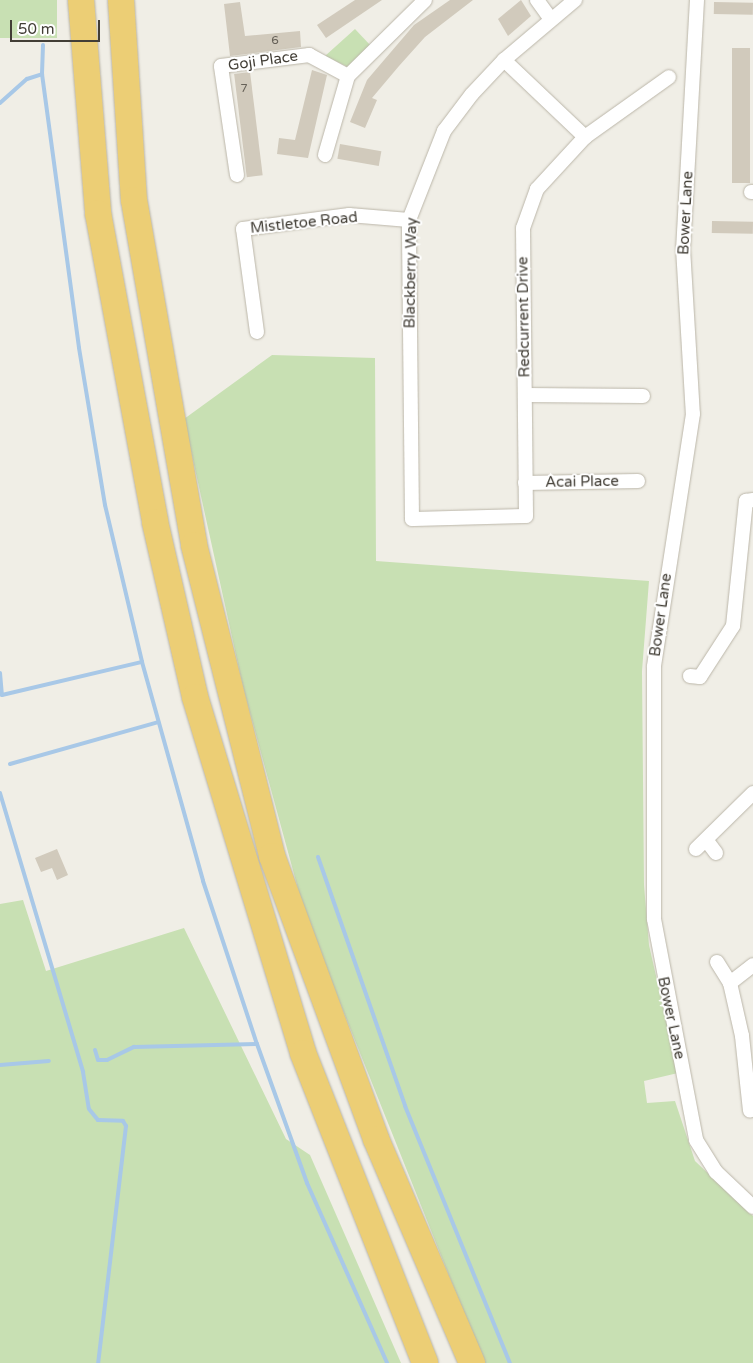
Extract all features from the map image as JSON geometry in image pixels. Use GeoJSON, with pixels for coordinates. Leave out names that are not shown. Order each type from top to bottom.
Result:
{"type":"FeatureCollection","features":[{"type":"Feature","properties":{"kind":"highway"},"geometry":{"type":"LineString","coordinates":[[81,0],[98,213],[155,522],[195,697],[303,1053],[425,1363]]}},
{"type":"Feature","properties":{"kind":"highway"},"geometry":{"type":"LineString","coordinates":[[121,0],[134,200],[189,516],[272,856],[376,1140],[472,1363]]}},
{"type":"Feature","properties":{"kind":"street"},"geometry":{"type":"LineString","coordinates":[[325,154],[348,76],[425,0]]}},
{"type":"Feature","properties":{"kind":"street"},"geometry":{"type":"LineString","coordinates":[[538,0],[550,18]]}},
{"type":"Feature","properties":{"kind":"street","name":"Blackberry Way"},"geometry":{"type":"LineString","coordinates":[[412,519],[409,220],[444,132],[504,60],[550,18],[575,0]]}},
{"type":"Feature","properties":{"kind":"street","name":"Bower Lane"},"geometry":{"type":"LineString","coordinates":[[697,0],[683,248],[693,414],[654,667],[654,919],[696,1140],[716,1172],[753,1207]]}},
{"type":"Feature","properties":{"kind":"street","name":"Goji Place"},"geometry":{"type":"LineString","coordinates":[[237,175],[220,66],[309,55],[348,76]]}},
{"type":"Feature","properties":{"kind":"street"},"geometry":{"type":"LineString","coordinates":[[504,60],[585,137]]}},
{"type":"Feature","properties":{"kind":"street","name":"Redcurrent Drive"},"geometry":{"type":"LineString","coordinates":[[412,519],[526,516],[523,228],[537,189],[585,137],[669,77]]}},
{"type":"Feature","properties":{"kind":"street","name":"Mistletoe Road"},"geometry":{"type":"LineString","coordinates":[[257,332],[243,229],[349,215],[409,220]]}},
{"type":"Feature","properties":{"kind":"street"},"geometry":{"type":"LineString","coordinates":[[524,395],[643,396]]}},
{"type":"Feature","properties":{"kind":"street","name":"Acai Place"},"geometry":{"type":"LineString","coordinates":[[525,483],[638,482]]}},
{"type":"Feature","properties":{"kind":"street"},"geometry":{"type":"LineString","coordinates":[[697,681],[733,626],[746,587],[750,500],[735,492]]}},
{"type":"Feature","properties":{"kind":"street"},"geometry":{"type":"LineString","coordinates":[[696,849],[753,793]]}},
{"type":"Feature","properties":{"kind":"street"},"geometry":{"type":"LineString","coordinates":[[707,840],[716,853]]}},
{"type":"Feature","properties":{"kind":"street"},"geometry":{"type":"LineString","coordinates":[[716,962],[730,983],[742,1036],[750,1088],[750,1111]]}},
{"type":"Feature","properties":{"kind":"street"},"geometry":{"type":"LineString","coordinates":[[730,983],[753,965]]}},
{"type":"Feature","properties":{"kind":"green space"},"geometry":{"type":"Polygon","coordinates":[[[0,0],[57,0],[57,38],[0,38],[0,0]]]}},
{"type":"Feature","properties":{"kind":"green space"},"geometry":{"type":"Polygon","coordinates":[[[355,29],[371,46],[348,67],[325,56],[355,29]]]}},
{"type":"Feature","properties":{"kind":"green space"},"geometry":{"type":"Polygon","coordinates":[[[272,355],[375,358],[376,561],[649,581],[642,671],[644,885],[649,945],[678,1073],[644,1081],[647,1103],[675,1101],[695,1161],[753,1216],[753,1363],[484,1363],[306,918],[243,687],[184,419],[272,355]]]}},
{"type":"Feature","properties":{"kind":"green space"},"geometry":{"type":"Polygon","coordinates":[[[23,900],[46,971],[184,928],[286,1139],[310,1155],[401,1363],[0,1363],[0,904],[23,900]]]}},
{"type":"Feature","properties":{"kind":"building"},"geometry":{"type":"Polygon","coordinates":[[[355,0],[382,0],[326,38],[317,25],[355,0]]]}},
{"type":"Feature","properties":{"kind":"building"},"geometry":{"type":"Polygon","coordinates":[[[450,0],[473,0],[425,37],[372,98],[377,100],[365,128],[350,122],[367,80],[414,25],[450,0]]]}},
{"type":"Feature","properties":{"kind":"building"},"geometry":{"type":"Polygon","coordinates":[[[521,0],[531,16],[508,36],[498,19],[521,0]]]}},
{"type":"Feature","properties":{"kind":"building"},"geometry":{"type":"Polygon","coordinates":[[[240,2],[245,36],[300,31],[301,47],[230,56],[224,4],[240,2]]]}},
{"type":"Feature","properties":{"kind":"building"},"geometry":{"type":"Polygon","coordinates":[[[714,2],[753,3],[753,15],[714,14],[714,2]]]}},
{"type":"Feature","properties":{"kind":"building"},"geometry":{"type":"Polygon","coordinates":[[[732,48],[750,48],[750,183],[732,183],[732,48]]]}},
{"type":"Feature","properties":{"kind":"building"},"geometry":{"type":"Polygon","coordinates":[[[312,70],[327,75],[308,158],[277,154],[279,138],[295,140],[312,70]]]}},
{"type":"Feature","properties":{"kind":"building"},"geometry":{"type":"Polygon","coordinates":[[[250,72],[263,175],[247,177],[234,74],[250,72]]]}},
{"type":"Feature","properties":{"kind":"building"},"geometry":{"type":"Polygon","coordinates":[[[340,144],[381,151],[379,166],[337,159],[340,144]]]}},
{"type":"Feature","properties":{"kind":"building"},"geometry":{"type":"Polygon","coordinates":[[[712,221],[753,222],[753,234],[712,233],[712,221]]]}},
{"type":"Feature","properties":{"kind":"building"},"geometry":{"type":"Polygon","coordinates":[[[57,849],[68,875],[57,880],[52,868],[41,872],[35,858],[57,849]]]}},
{"type":"Feature","properties":{"kind":"waterway"},"geometry":{"type":"LineString","coordinates":[[43,45],[42,74],[79,348],[105,505],[142,662],[203,881],[257,1044],[307,1183],[387,1363]]}},
{"type":"Feature","properties":{"kind":"waterway"},"geometry":{"type":"LineString","coordinates":[[0,103],[27,79],[42,74]]}},
{"type":"Feature","properties":{"kind":"waterway"},"geometry":{"type":"LineString","coordinates":[[0,673],[2,695],[142,662]]}},
{"type":"Feature","properties":{"kind":"waterway"},"geometry":{"type":"LineString","coordinates":[[10,764],[158,722]]}},
{"type":"Feature","properties":{"kind":"waterway"},"geometry":{"type":"LineString","coordinates":[[0,793],[83,1072],[89,1109],[98,1120],[123,1121],[126,1126],[98,1363]]}},
{"type":"Feature","properties":{"kind":"waterway"},"geometry":{"type":"LineString","coordinates":[[318,857],[405,1106],[510,1363]]}},
{"type":"Feature","properties":{"kind":"waterway"},"geometry":{"type":"LineString","coordinates":[[95,1050],[98,1060],[107,1060],[134,1047],[257,1044]]}},
{"type":"Feature","properties":{"kind":"waterway"},"geometry":{"type":"LineString","coordinates":[[0,1065],[49,1061]]}}]}
